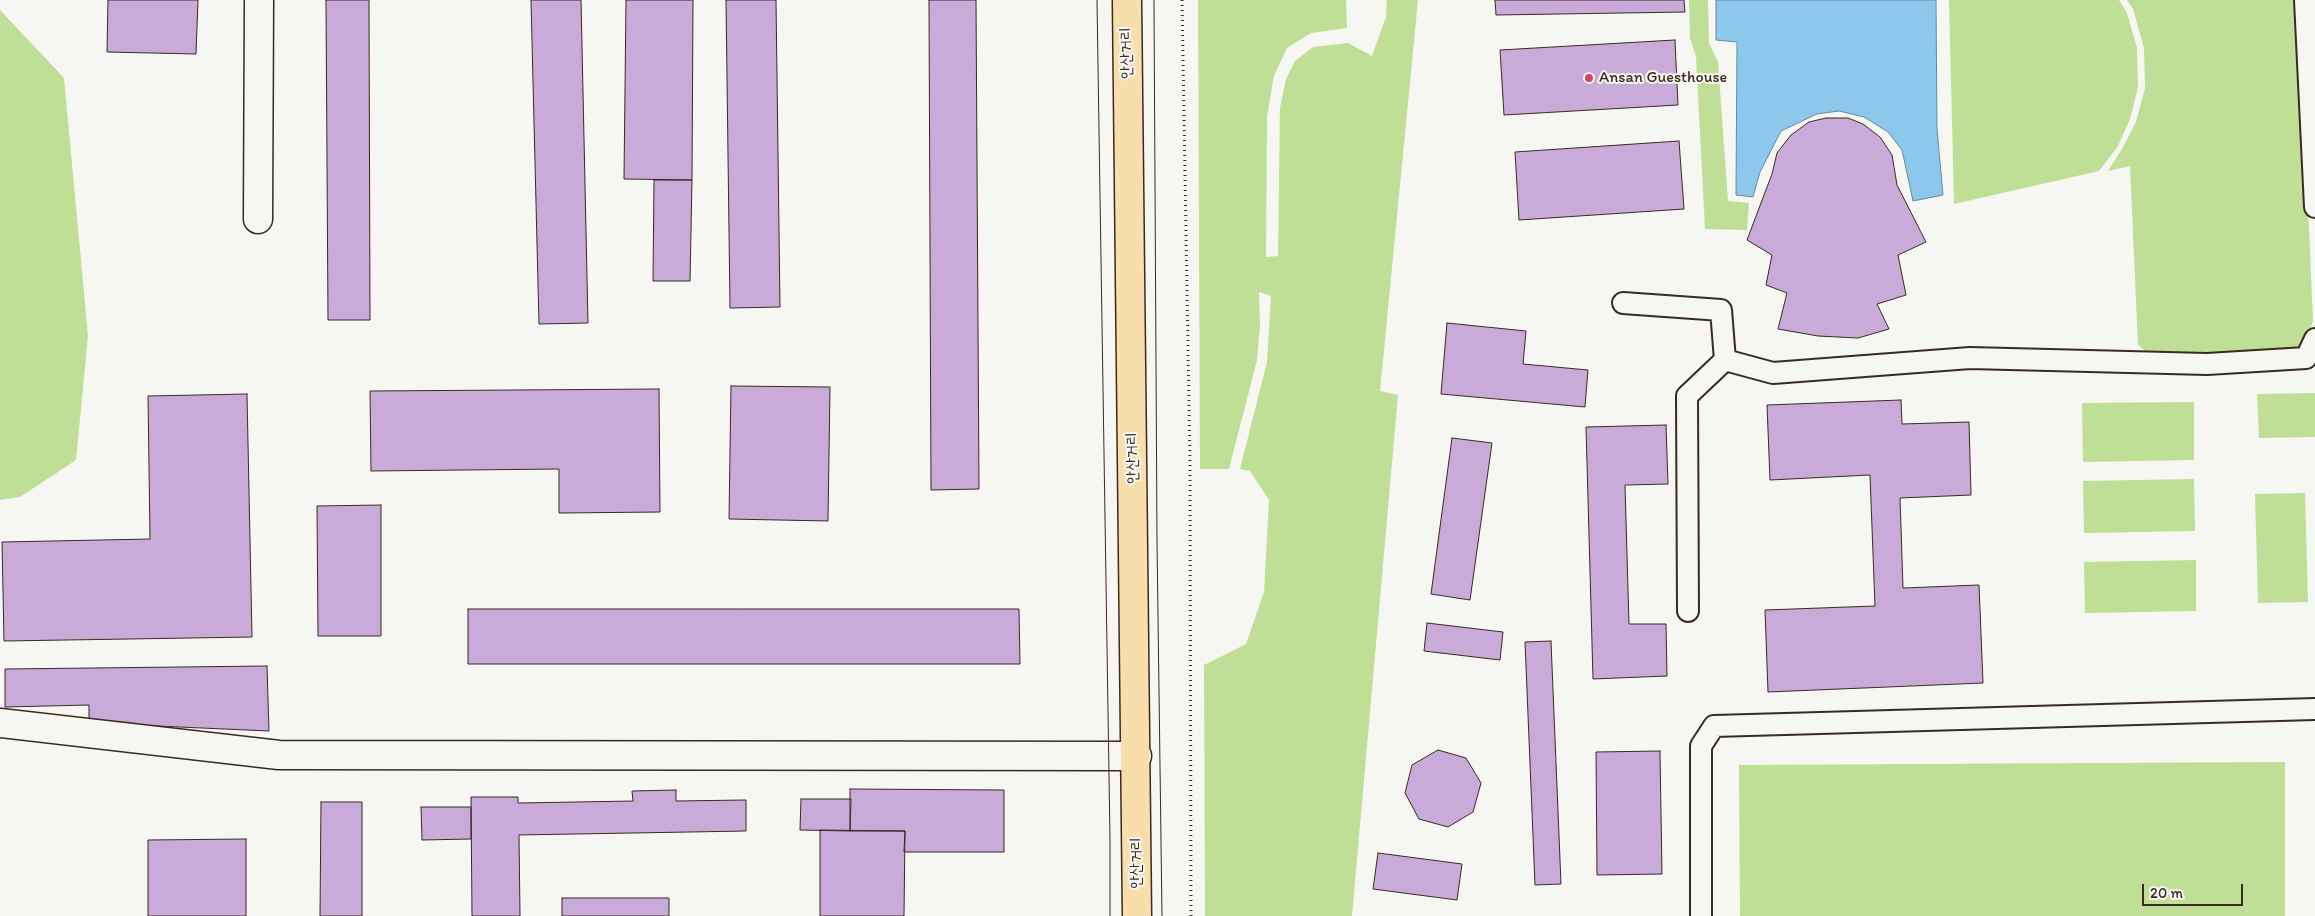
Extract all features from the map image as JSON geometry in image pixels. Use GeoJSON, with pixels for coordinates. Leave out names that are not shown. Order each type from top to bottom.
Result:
{"type":"FeatureCollection","features":[{"type":"Feature","properties":{"kind":"main road","name":"안산거리"},"geometry":{"type":"LineString","coordinates":[[1127,0],[1137,756],[1137,916]]}},
{"type":"Feature","properties":{"kind":"street"},"geometry":{"type":"LineString","coordinates":[[258,219],[259,0]]}},
{"type":"Feature","properties":{"kind":"street"},"geometry":{"type":"LineString","coordinates":[[0,722],[279,755],[1137,756]]}},
{"type":"Feature","properties":{"kind":"lane"},"geometry":{"type":"LineString","coordinates":[[2305,0],[2315,207]]}},
{"type":"Feature","properties":{"kind":"lane"},"geometry":{"type":"LineString","coordinates":[[1624,303],[1721,310],[1725,360]]}},
{"type":"Feature","properties":{"kind":"lane"},"geometry":{"type":"LineString","coordinates":[[1725,360],[1773,373],[1970,358],[2208,364],[2306,358],[2315,339]]}},
{"type":"Feature","properties":{"kind":"lane"},"geometry":{"type":"LineString","coordinates":[[1688,611],[1686,396],[1725,360]]}},
{"type":"Feature","properties":{"kind":"lane"},"geometry":{"type":"LineString","coordinates":[[1701,916],[1701,746],[1714,726],[2315,709]]}},
{"type":"Feature","properties":{"kind":"path"},"geometry":{"type":"LineString","coordinates":[[1182,0],[1190,463],[1191,916]]}},
{"type":"Feature","properties":{"kind":"green space"},"geometry":{"type":"Polygon","coordinates":[[[1198,0],[1346,0],[1347,28],[1311,33],[1287,48],[1274,76],[1267,116],[1266,257],[1278,256],[1280,108],[1286,79],[1295,61],[1313,47],[1348,43],[1372,56],[1386,17],[1387,0],[1418,0],[1380,391],[1398,395],[1352,916],[1205,916],[1204,665],[1246,644],[1264,592],[1269,500],[1250,471],[1240,469],[1267,362],[1271,296],[1259,292],[1260,325],[1257,360],[1229,469],[1200,469],[1198,0]]]}},
{"type":"Feature","properties":{"kind":"green space"},"geometry":{"type":"Polygon","coordinates":[[[1689,0],[1708,0],[1709,43],[1718,62],[1728,201],[1749,203],[1747,230],[1705,229],[1696,57],[1690,38],[1689,0]]]}},
{"type":"Feature","properties":{"kind":"green space"},"geometry":{"type":"Polygon","coordinates":[[[1949,0],[2119,0],[2127,13],[2137,48],[2138,87],[2130,119],[2118,146],[2099,171],[1954,204],[1949,0]]]}},
{"type":"Feature","properties":{"kind":"green space"},"geometry":{"type":"Polygon","coordinates":[[[2127,0],[2299,0],[2313,321],[2308,336],[2295,350],[2285,353],[2149,354],[2138,345],[2130,166],[2108,171],[2136,122],[2145,88],[2144,48],[2133,9],[2127,0]]]}},
{"type":"Feature","properties":{"kind":"green space"},"geometry":{"type":"Polygon","coordinates":[[[0,10],[64,78],[88,336],[76,460],[20,497],[0,500],[0,10]]]}},
{"type":"Feature","properties":{"kind":"green space"},"geometry":{"type":"Polygon","coordinates":[[[2315,393],[2315,437],[2259,438],[2257,394],[2315,393]]]}},
{"type":"Feature","properties":{"kind":"green space"},"geometry":{"type":"Polygon","coordinates":[[[2194,402],[2194,460],[2083,462],[2082,403],[2194,402]]]}},
{"type":"Feature","properties":{"kind":"green space"},"geometry":{"type":"Polygon","coordinates":[[[2194,479],[2195,531],[2084,533],[2083,481],[2194,479]]]}},
{"type":"Feature","properties":{"kind":"green space"},"geometry":{"type":"Polygon","coordinates":[[[2305,493],[2308,602],[2258,603],[2255,494],[2305,493]]]}},
{"type":"Feature","properties":{"kind":"green space"},"geometry":{"type":"Polygon","coordinates":[[[2196,560],[2196,611],[2085,613],[2084,562],[2196,560]]]}},
{"type":"Feature","properties":{"kind":"green space"},"geometry":{"type":"Polygon","coordinates":[[[2285,762],[2285,916],[1740,916],[1739,765],[2285,762]]]}},
{"type":"Feature","properties":{"kind":"water"},"geometry":{"type":"Polygon","coordinates":[[[1716,0],[1936,0],[1937,129],[1943,195],[1913,201],[1902,150],[1888,132],[1864,117],[1839,111],[1817,114],[1781,131],[1760,172],[1753,197],[1736,195],[1737,42],[1716,40],[1716,0]]]}},
{"type":"Feature","properties":{"kind":"building"},"geometry":{"type":"Polygon","coordinates":[[[108,0],[198,0],[196,54],[107,52],[108,0]]]}},
{"type":"Feature","properties":{"kind":"building"},"geometry":{"type":"Polygon","coordinates":[[[326,0],[369,0],[370,320],[328,320],[326,0]]]}},
{"type":"Feature","properties":{"kind":"building"},"geometry":{"type":"Polygon","coordinates":[[[531,0],[581,0],[588,323],[539,324],[531,0]]]}},
{"type":"Feature","properties":{"kind":"building"},"geometry":{"type":"Polygon","coordinates":[[[626,0],[693,0],[692,180],[624,179],[626,0]]]}},
{"type":"Feature","properties":{"kind":"building"},"geometry":{"type":"Polygon","coordinates":[[[726,0],[776,0],[780,307],[730,308],[726,0]]]}},
{"type":"Feature","properties":{"kind":"building"},"geometry":{"type":"Polygon","coordinates":[[[929,0],[976,0],[979,489],[931,490],[929,0]]]}},
{"type":"Feature","properties":{"kind":"building"},"geometry":{"type":"Polygon","coordinates":[[[1495,0],[1684,0],[1685,12],[1496,15],[1495,0]]]}},
{"type":"Feature","properties":{"kind":"building","name":"Ansan Guesthouse"},"geometry":{"type":"Polygon","coordinates":[[[1675,40],[1678,105],[1504,115],[1500,50],[1675,40]]]}},
{"type":"Feature","properties":{"kind":"building"},"geometry":{"type":"Polygon","coordinates":[[[1826,118],[1848,118],[1863,124],[1880,137],[1892,155],[1897,185],[1926,242],[1898,255],[1906,295],[1877,304],[1889,329],[1858,338],[1818,336],[1778,329],[1787,293],[1766,285],[1772,255],[1747,240],[1772,174],[1777,153],[1791,135],[1809,122],[1826,118]]]}},
{"type":"Feature","properties":{"kind":"building"},"geometry":{"type":"Polygon","coordinates":[[[1679,141],[1684,209],[1519,220],[1515,152],[1679,141]]]}},
{"type":"Feature","properties":{"kind":"building"},"geometry":{"type":"Polygon","coordinates":[[[654,180],[692,180],[690,281],[653,281],[654,180]]]}},
{"type":"Feature","properties":{"kind":"building"},"geometry":{"type":"Polygon","coordinates":[[[1447,323],[1526,331],[1523,364],[1588,370],[1585,407],[1441,394],[1447,323]]]}},
{"type":"Feature","properties":{"kind":"building"},"geometry":{"type":"Polygon","coordinates":[[[731,386],[830,387],[828,521],[729,519],[731,386]]]}},
{"type":"Feature","properties":{"kind":"building"},"geometry":{"type":"Polygon","coordinates":[[[659,389],[660,512],[559,513],[559,469],[371,471],[370,391],[659,389]]]}},
{"type":"Feature","properties":{"kind":"building"},"geometry":{"type":"Polygon","coordinates":[[[247,394],[252,637],[4,641],[2,542],[150,539],[148,396],[247,394]]]}},
{"type":"Feature","properties":{"kind":"building"},"geometry":{"type":"Polygon","coordinates":[[[1901,400],[1902,424],[1969,422],[1971,495],[1900,498],[1903,588],[1979,585],[1983,683],[1768,692],[1765,610],[1875,606],[1870,475],[1770,480],[1767,405],[1901,400]]]}},
{"type":"Feature","properties":{"kind":"building"},"geometry":{"type":"Polygon","coordinates":[[[1666,425],[1668,484],[1625,485],[1629,624],[1666,624],[1667,676],[1593,679],[1586,427],[1666,425]]]}},
{"type":"Feature","properties":{"kind":"building"},"geometry":{"type":"Polygon","coordinates":[[[1452,438],[1492,443],[1470,600],[1431,594],[1452,438]]]}},
{"type":"Feature","properties":{"kind":"building"},"geometry":{"type":"Polygon","coordinates":[[[381,505],[381,636],[318,636],[317,506],[381,505]]]}},
{"type":"Feature","properties":{"kind":"building"},"geometry":{"type":"Polygon","coordinates":[[[468,609],[1019,609],[1020,664],[468,664],[468,609]]]}},
{"type":"Feature","properties":{"kind":"building"},"geometry":{"type":"Polygon","coordinates":[[[1427,623],[1503,632],[1500,660],[1424,651],[1427,623]]]}},
{"type":"Feature","properties":{"kind":"building"},"geometry":{"type":"Polygon","coordinates":[[[1551,641],[1561,884],[1535,885],[1525,642],[1551,641]]]}},
{"type":"Feature","properties":{"kind":"building"},"geometry":{"type":"Polygon","coordinates":[[[267,666],[269,731],[89,723],[89,705],[5,707],[5,669],[267,666]]]}},
{"type":"Feature","properties":{"kind":"building"},"geometry":{"type":"Polygon","coordinates":[[[1438,750],[1466,758],[1481,783],[1473,812],[1448,827],[1419,819],[1405,793],[1412,765],[1438,750]]]}},
{"type":"Feature","properties":{"kind":"building"},"geometry":{"type":"Polygon","coordinates":[[[1660,751],[1662,874],[1597,875],[1596,752],[1660,751]]]}},
{"type":"Feature","properties":{"kind":"building"},"geometry":{"type":"Polygon","coordinates":[[[850,789],[1004,790],[1004,852],[904,852],[905,831],[850,831],[850,789]]]}},
{"type":"Feature","properties":{"kind":"building"},"geometry":{"type":"Polygon","coordinates":[[[676,790],[676,801],[746,800],[746,831],[519,835],[520,916],[472,916],[471,797],[518,797],[518,803],[633,801],[632,791],[676,790]]]}},
{"type":"Feature","properties":{"kind":"building"},"geometry":{"type":"Polygon","coordinates":[[[801,799],[851,799],[850,831],[800,830],[801,799]]]}},
{"type":"Feature","properties":{"kind":"building"},"geometry":{"type":"Polygon","coordinates":[[[321,802],[362,802],[362,916],[320,916],[321,802]]]}},
{"type":"Feature","properties":{"kind":"building"},"geometry":{"type":"Polygon","coordinates":[[[421,807],[471,807],[471,839],[422,840],[421,807]]]}},
{"type":"Feature","properties":{"kind":"building"},"geometry":{"type":"Polygon","coordinates":[[[820,830],[905,831],[904,916],[820,916],[820,830]]]}},
{"type":"Feature","properties":{"kind":"building"},"geometry":{"type":"Polygon","coordinates":[[[246,839],[246,916],[148,916],[148,840],[246,839]]]}},
{"type":"Feature","properties":{"kind":"building"},"geometry":{"type":"Polygon","coordinates":[[[1378,853],[1462,864],[1457,900],[1373,889],[1378,853]]]}},
{"type":"Feature","properties":{"kind":"building"},"geometry":{"type":"Polygon","coordinates":[[[562,898],[669,898],[669,916],[562,916],[562,898]]]}},
{"type":"Feature","properties":{"kind":"tram line"},"geometry":{"type":"LineString","coordinates":[[1097,0],[1110,916]]}},
{"type":"Feature","properties":{"kind":"tram line"},"geometry":{"type":"LineString","coordinates":[[1154,0],[1157,541],[1162,916]]}},
{"type":"Feature","properties":{"kind":"place","name":"Ansan Guesthouse"},"geometry":{"type":"Point","coordinates":[1589,78]}}]}
